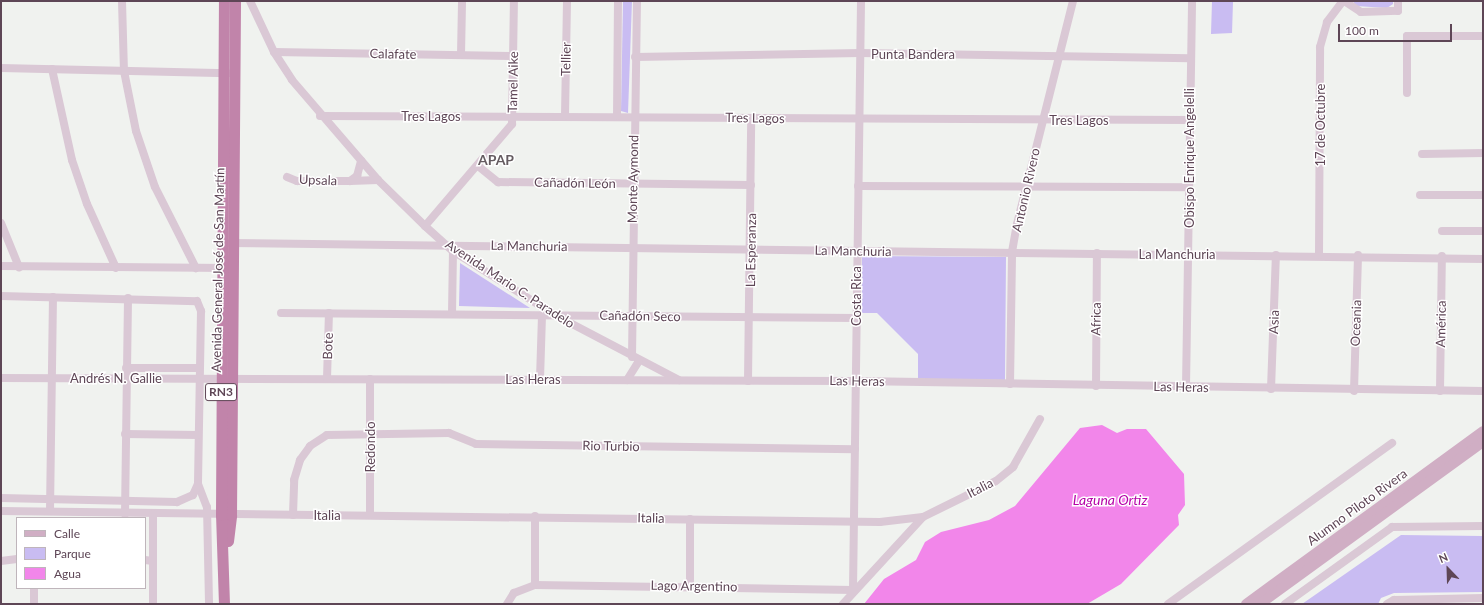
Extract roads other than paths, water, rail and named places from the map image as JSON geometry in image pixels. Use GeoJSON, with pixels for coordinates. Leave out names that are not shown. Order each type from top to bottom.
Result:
{"type":"FeatureCollection","features":[{"type":"Feature","properties":{"kind":"highway","name":"Avenida General José de San Martín"},"geometry":{"type":"LineString","coordinates":[[224,1],[229,73],[224,604]]}},
{"type":"Feature","properties":{"kind":"highway","name":"Avenida General José de San Martín"},"geometry":{"type":"LineString","coordinates":[[229,73],[235,1]]}},
{"type":"Feature","properties":{"kind":"main road","name":"Alumno Piloto Rivera"},"geometry":{"type":"LineString","coordinates":[[1246,604],[1483,431]]}},
{"type":"Feature","properties":{"kind":"main road","name":"Alumno Piloto Rivera"},"geometry":{"type":"LineString","coordinates":[[1260,604],[1483,442]]}},
{"type":"Feature","properties":{"kind":"street"},"geometry":{"type":"LineString","coordinates":[[122,1],[124,71],[144,160],[196,268]]}},
{"type":"Feature","properties":{"kind":"street","name":"Avenida Mario C. Paradelo"},"geometry":{"type":"LineString","coordinates":[[250,1],[274,52],[320,116],[378,180],[424,226],[447,244],[453,251],[555,315],[635,359],[682,382]]}},
{"type":"Feature","properties":{"kind":"street"},"geometry":{"type":"LineString","coordinates":[[461,55],[462,1]]}},
{"type":"Feature","properties":{"kind":"street","name":"Tamel Aike"},"geometry":{"type":"LineString","coordinates":[[424,226],[510,129],[513,116],[514,1]]}},
{"type":"Feature","properties":{"kind":"street","name":"Tellier"},"geometry":{"type":"LineString","coordinates":[[565,116],[567,1]]}},
{"type":"Feature","properties":{"kind":"street"},"geometry":{"type":"LineString","coordinates":[[617,116],[618,1]]}},
{"type":"Feature","properties":{"kind":"street","name":"Monte Aymond"},"geometry":{"type":"LineString","coordinates":[[635,359],[632,248],[637,1]]}},
{"type":"Feature","properties":{"kind":"street","name":"Costa Rica"},"geometry":{"type":"LineString","coordinates":[[853,590],[855,522],[856,251],[861,1]]}},
{"type":"Feature","properties":{"kind":"street","name":"Antonio Rivero"},"geometry":{"type":"LineString","coordinates":[[1010,384],[1012,252],[1025,188],[1073,1]]}},
{"type":"Feature","properties":{"kind":"street","name":"Obispo Enrique Angelelli"},"geometry":{"type":"LineString","coordinates":[[1186,387],[1192,1]]}},
{"type":"Feature","properties":{"kind":"street"},"geometry":{"type":"LineString","coordinates":[[1344,1],[1361,12],[1398,11],[1398,1]]}},
{"type":"Feature","properties":{"kind":"street","name":"17 de Octubre"},"geometry":{"type":"LineString","coordinates":[[1319,255],[1320,47],[1327,22],[1344,1]]}},
{"type":"Feature","properties":{"kind":"street"},"geometry":{"type":"LineString","coordinates":[[1407,93],[1407,36],[1483,36]]}},
{"type":"Feature","properties":{"kind":"street","name":"Calafate"},"geometry":{"type":"LineString","coordinates":[[274,52],[513,56]]}},
{"type":"Feature","properties":{"kind":"street","name":"Punta Bandera"},"geometry":{"type":"LineString","coordinates":[[635,57],[860,54],[1060,54],[1190,58]]}},
{"type":"Feature","properties":{"kind":"street"},"geometry":{"type":"LineString","coordinates":[[1,68],[229,73]]}},
{"type":"Feature","properties":{"kind":"street"},"geometry":{"type":"LineString","coordinates":[[52,69],[72,160],[87,204],[116,268]]}},
{"type":"Feature","properties":{"kind":"street","name":"Tres Lagos"},"geometry":{"type":"LineString","coordinates":[[320,116],[617,116],[751,119],[1189,120]]}},
{"type":"Feature","properties":{"kind":"street","name":"La Esperanza"},"geometry":{"type":"LineString","coordinates":[[748,380],[752,249],[751,119]]}},
{"type":"Feature","properties":{"kind":"street"},"geometry":{"type":"LineString","coordinates":[[1422,154],[1483,153]]}},
{"type":"Feature","properties":{"kind":"street","name":"Upsala"},"geometry":{"type":"LineString","coordinates":[[350,181],[358,176],[361,161]]}},
{"type":"Feature","properties":{"kind":"street","name":"Cañadón León"},"geometry":{"type":"LineString","coordinates":[[478,166],[498,182],[751,185]]}},
{"type":"Feature","properties":{"kind":"street","name":"Upsala"},"geometry":{"type":"LineString","coordinates":[[287,177],[297,181],[378,180]]}},
{"type":"Feature","properties":{"kind":"street"},"geometry":{"type":"LineString","coordinates":[[858,186],[1025,188],[1189,187]]}},
{"type":"Feature","properties":{"kind":"street"},"geometry":{"type":"LineString","coordinates":[[1420,195],[1483,195]]}},
{"type":"Feature","properties":{"kind":"street"},"geometry":{"type":"LineString","coordinates":[[1,223],[19,267]]}},
{"type":"Feature","properties":{"kind":"street"},"geometry":{"type":"LineString","coordinates":[[1442,231],[1483,231]]}},
{"type":"Feature","properties":{"kind":"street","name":"La Manchuria"},"geometry":{"type":"LineString","coordinates":[[228,243],[447,244],[856,251],[1442,256],[1483,259]]}},
{"type":"Feature","properties":{"kind":"street"},"geometry":{"type":"LineString","coordinates":[[452,314],[453,251]]}},
{"type":"Feature","properties":{"kind":"street","name":"Africa"},"geometry":{"type":"LineString","coordinates":[[1096,386],[1097,253]]}},
{"type":"Feature","properties":{"kind":"street","name":"Asia"},"geometry":{"type":"LineString","coordinates":[[1271,389],[1276,254]]}},
{"type":"Feature","properties":{"kind":"street","name":"Oceania"},"geometry":{"type":"LineString","coordinates":[[1354,390],[1358,255]]}},
{"type":"Feature","properties":{"kind":"street","name":"América"},"geometry":{"type":"LineString","coordinates":[[1440,391],[1442,256]]}},
{"type":"Feature","properties":{"kind":"street"},"geometry":{"type":"LineString","coordinates":[[1,266],[227,268]]}},
{"type":"Feature","properties":{"kind":"street"},"geometry":{"type":"LineString","coordinates":[[1,296],[128,298],[197,301],[201,311],[198,368],[198,484],[193,495],[177,502],[1,498]]}},
{"type":"Feature","properties":{"kind":"street"},"geometry":{"type":"LineString","coordinates":[[50,511],[54,297]]}},
{"type":"Feature","properties":{"kind":"street"},"geometry":{"type":"LineString","coordinates":[[125,514],[128,298]]}},
{"type":"Feature","properties":{"kind":"street","name":"Cañadón Seco"},"geometry":{"type":"LineString","coordinates":[[281,312],[856,318]]}},
{"type":"Feature","properties":{"kind":"street","name":"Bote"},"geometry":{"type":"LineString","coordinates":[[327,379],[330,313]]}},
{"type":"Feature","properties":{"kind":"street"},"geometry":{"type":"LineString","coordinates":[[540,379],[542,315]]}},
{"type":"Feature","properties":{"kind":"street"},"geometry":{"type":"LineString","coordinates":[[627,380],[635,359]]}},
{"type":"Feature","properties":{"kind":"street"},"geometry":{"type":"LineString","coordinates":[[126,368],[198,368]]}},
{"type":"Feature","properties":{"kind":"street","name":"Andrés N. Gallie"},"geometry":{"type":"LineString","coordinates":[[1,378],[226,379]]}},
{"type":"Feature","properties":{"kind":"street","name":"Las Heras"},"geometry":{"type":"LineString","coordinates":[[226,379],[540,379],[682,382],[748,380],[856,381],[1271,389],[1483,391]]}},
{"type":"Feature","properties":{"kind":"street","name":"Redondo"},"geometry":{"type":"LineString","coordinates":[[370,379],[370,515]]}},
{"type":"Feature","properties":{"kind":"street","name":"Italia"},"geometry":{"type":"LineString","coordinates":[[1,511],[35,515],[50,511],[125,514],[536,516],[855,522],[923,517],[1005,475],[1040,419]]}},
{"type":"Feature","properties":{"kind":"street","name":"Rio Turbio"},"geometry":{"type":"LineString","coordinates":[[293,515],[295,472],[304,451],[328,435],[449,433],[476,444],[855,449]]}},
{"type":"Feature","properties":{"kind":"street"},"geometry":{"type":"LineString","coordinates":[[125,434],[198,435]]}},
{"type":"Feature","properties":{"kind":"street"},"geometry":{"type":"LineString","coordinates":[[1168,604],[1392,443]]}},
{"type":"Feature","properties":{"kind":"street"},"geometry":{"type":"LineString","coordinates":[[198,484],[206,500],[205,514],[209,604]]}},
{"type":"Feature","properties":{"kind":"street"},"geometry":{"type":"LineString","coordinates":[[153,604],[149,560],[154,514]]}},
{"type":"Feature","properties":{"kind":"street"},"geometry":{"type":"LineString","coordinates":[[507,604],[514,593],[535,585],[536,516]]}},
{"type":"Feature","properties":{"kind":"street"},"geometry":{"type":"LineString","coordinates":[[843,604],[853,590],[923,517]]}},
{"type":"Feature","properties":{"kind":"street"},"geometry":{"type":"LineString","coordinates":[[690,519],[690,586]]}},
{"type":"Feature","properties":{"kind":"street"},"geometry":{"type":"LineString","coordinates":[[1285,604],[1392,527],[1483,526]]}},
{"type":"Feature","properties":{"kind":"street"},"geometry":{"type":"LineString","coordinates":[[1,561],[16,559]]}},
{"type":"Feature","properties":{"kind":"street","name":"Lago Argentino"},"geometry":{"type":"LineString","coordinates":[[535,585],[690,586],[853,590]]}},
{"type":"Feature","properties":{"kind":"street"},"geometry":{"type":"LineString","coordinates":[[34,589],[34,604]]}},
{"type":"Feature","properties":{"kind":"street"},"geometry":{"type":"LineString","coordinates":[[1387,604],[1394,600],[1483,598]]}},
{"type":"Feature","properties":{"kind":"water","name":"Laguna Ortiz"},"geometry":{"type":"Polygon","coordinates":[[[1102,425],[1117,433],[1127,429],[1146,429],[1184,474],[1185,505],[1178,515],[1179,525],[1121,584],[1087,604],[864,604],[884,579],[916,560],[925,542],[941,532],[989,520],[1015,506],[1080,428],[1102,425]]]}},
{"type":"Feature","properties":{"kind":"district","name":"APAP"},"geometry":{"type":"Point","coordinates":[496,160]}}]}
